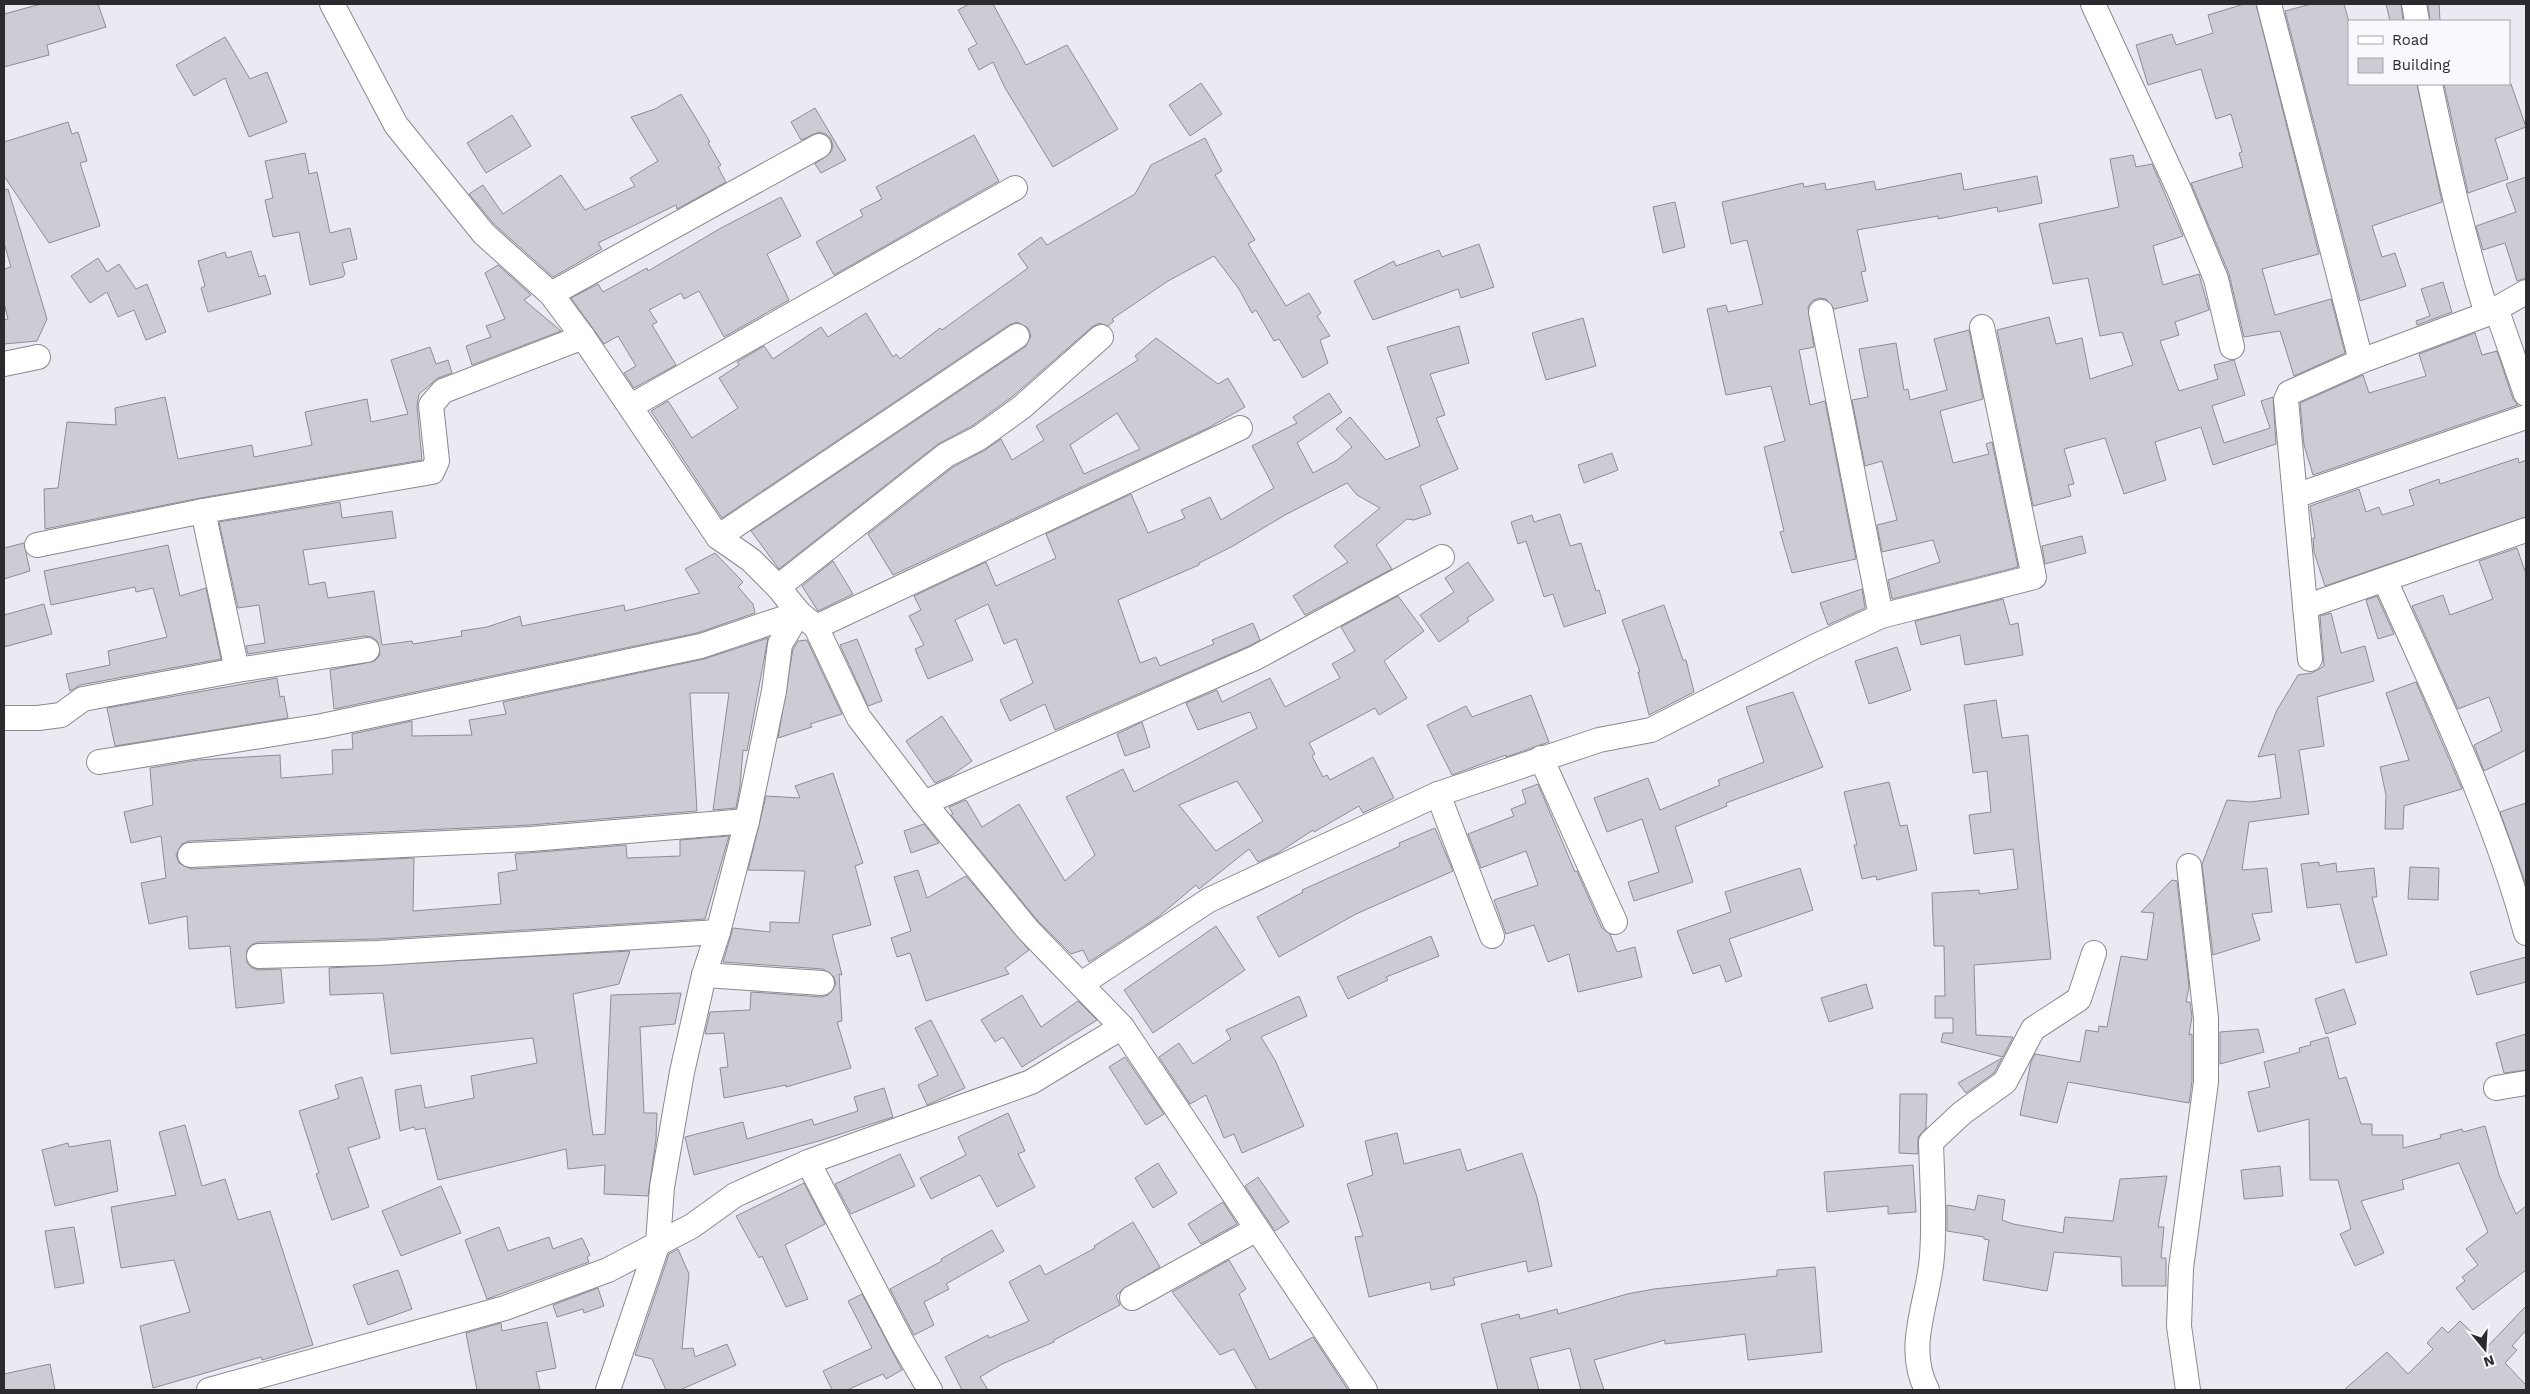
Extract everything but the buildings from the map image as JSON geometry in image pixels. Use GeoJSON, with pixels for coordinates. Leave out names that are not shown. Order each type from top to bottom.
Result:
{"type":"FeatureCollection","features":[{"type":"Feature","properties":{"kind":"street"},"geometry":{"type":"LineString","coordinates":[[332,4],[396,125],[484,234],[551,294],[584,336],[718,537],[751,560],[807,620],[858,718],[924,803],[1028,930],[1122,1027],[1365,1390]]}},
{"type":"Feature","properties":{"kind":"street"},"geometry":{"type":"LineString","coordinates":[[2093,4],[2180,192],[2216,279],[2232,347]]}},
{"type":"Feature","properties":{"kind":"street"},"geometry":{"type":"LineString","coordinates":[[2268,4],[2362,361]]}},
{"type":"Feature","properties":{"kind":"street"},"geometry":{"type":"LineString","coordinates":[[2414,4],[2417,20]]}},
{"type":"Feature","properties":{"kind":"street"},"geometry":{"type":"LineString","coordinates":[[2430,85],[2452,187],[2492,311],[2526,394]]}},
{"type":"Feature","properties":{"kind":"street"},"geometry":{"type":"LineString","coordinates":[[551,294],[819,146]]}},
{"type":"Feature","properties":{"kind":"street"},"geometry":{"type":"LineString","coordinates":[[631,406],[1015,188]]}},
{"type":"Feature","properties":{"kind":"street"},"geometry":{"type":"LineString","coordinates":[[2310,658],[2286,400],[2289,393],[2362,361],[2492,311],[2526,292]]}},
{"type":"Feature","properties":{"kind":"street"},"geometry":{"type":"LineString","coordinates":[[1821,312],[1881,616]]}},
{"type":"Feature","properties":{"kind":"street"},"geometry":{"type":"LineString","coordinates":[[1081,984],[1209,900],[1438,794],[1598,740],[1651,730],[1814,647],[1881,616],[2034,577],[1982,327]]}},
{"type":"Feature","properties":{"kind":"street"},"geometry":{"type":"LineString","coordinates":[[36,545],[203,511],[432,472],[436,461],[431,405],[443,390],[584,336]]}},
{"type":"Feature","properties":{"kind":"street"},"geometry":{"type":"LineString","coordinates":[[718,537],[1017,336]]}},
{"type":"Feature","properties":{"kind":"street"},"geometry":{"type":"LineString","coordinates":[[778,587],[946,456],[979,438],[1022,407],[1102,337]]}},
{"type":"Feature","properties":{"kind":"street"},"geometry":{"type":"LineString","coordinates":[[4,364],[38,357]]}},
{"type":"Feature","properties":{"kind":"street"},"geometry":{"type":"LineString","coordinates":[[2295,496],[2526,417]]}},
{"type":"Feature","properties":{"kind":"street"},"geometry":{"type":"LineString","coordinates":[[99,762],[322,726],[701,646],[807,620],[1240,428]]}},
{"type":"Feature","properties":{"kind":"street"},"geometry":{"type":"LineString","coordinates":[[203,511],[237,670]]}},
{"type":"Feature","properties":{"kind":"street"},"geometry":{"type":"LineString","coordinates":[[2305,608],[2385,580],[2524,538]]}},
{"type":"Feature","properties":{"kind":"street"},"geometry":{"type":"LineString","coordinates":[[924,803],[1255,658],[1442,557]]}},
{"type":"Feature","properties":{"kind":"street"},"geometry":{"type":"LineString","coordinates":[[2385,580],[2474,782],[2515,890],[2526,933]]}},
{"type":"Feature","properties":{"kind":"street"},"geometry":{"type":"LineString","coordinates":[[608,1390],[658,1243],[662,1187],[674,1120],[704,975],[718,932],[747,821],[774,691],[780,644],[807,620]]}},
{"type":"Feature","properties":{"kind":"street"},"geometry":{"type":"LineString","coordinates":[[4,718],[38,718],[61,715],[83,699],[237,670],[366,650]]}},
{"type":"Feature","properties":{"kind":"street"},"geometry":{"type":"LineString","coordinates":[[1541,758],[1615,922]]}},
{"type":"Feature","properties":{"kind":"street"},"geometry":{"type":"LineString","coordinates":[[1438,794],[1492,936]]}},
{"type":"Feature","properties":{"kind":"street"},"geometry":{"type":"LineString","coordinates":[[190,855],[531,839],[747,821]]}},
{"type":"Feature","properties":{"kind":"street"},"geometry":{"type":"LineString","coordinates":[[2188,1390],[2179,1326],[2181,1268],[2206,1082],[2206,1018],[2189,866]]}},
{"type":"Feature","properties":{"kind":"street"},"geometry":{"type":"LineString","coordinates":[[259,956],[378,953],[718,932]]}},
{"type":"Feature","properties":{"kind":"street"},"geometry":{"type":"LineString","coordinates":[[1927,1390],[1921,1378],[1916,1342],[1932,1257],[1931,1142],[1962,1113],[2005,1082],[2033,1029],[2080,998],[2094,952]]}},
{"type":"Feature","properties":{"kind":"street"},"geometry":{"type":"LineString","coordinates":[[704,975],[822,983]]}},
{"type":"Feature","properties":{"kind":"street"},"geometry":{"type":"LineString","coordinates":[[209,1390],[505,1308],[608,1270],[692,1226],[735,1195],[808,1162],[1031,1082],[1122,1027]]}},
{"type":"Feature","properties":{"kind":"street"},"geometry":{"type":"LineString","coordinates":[[2496,1088],[2526,1083]]}},
{"type":"Feature","properties":{"kind":"street"},"geometry":{"type":"LineString","coordinates":[[808,1162],[903,1344],[930,1390]]}},
{"type":"Feature","properties":{"kind":"street"},"geometry":{"type":"LineString","coordinates":[[1132,1298],[1257,1229]]}}]}
